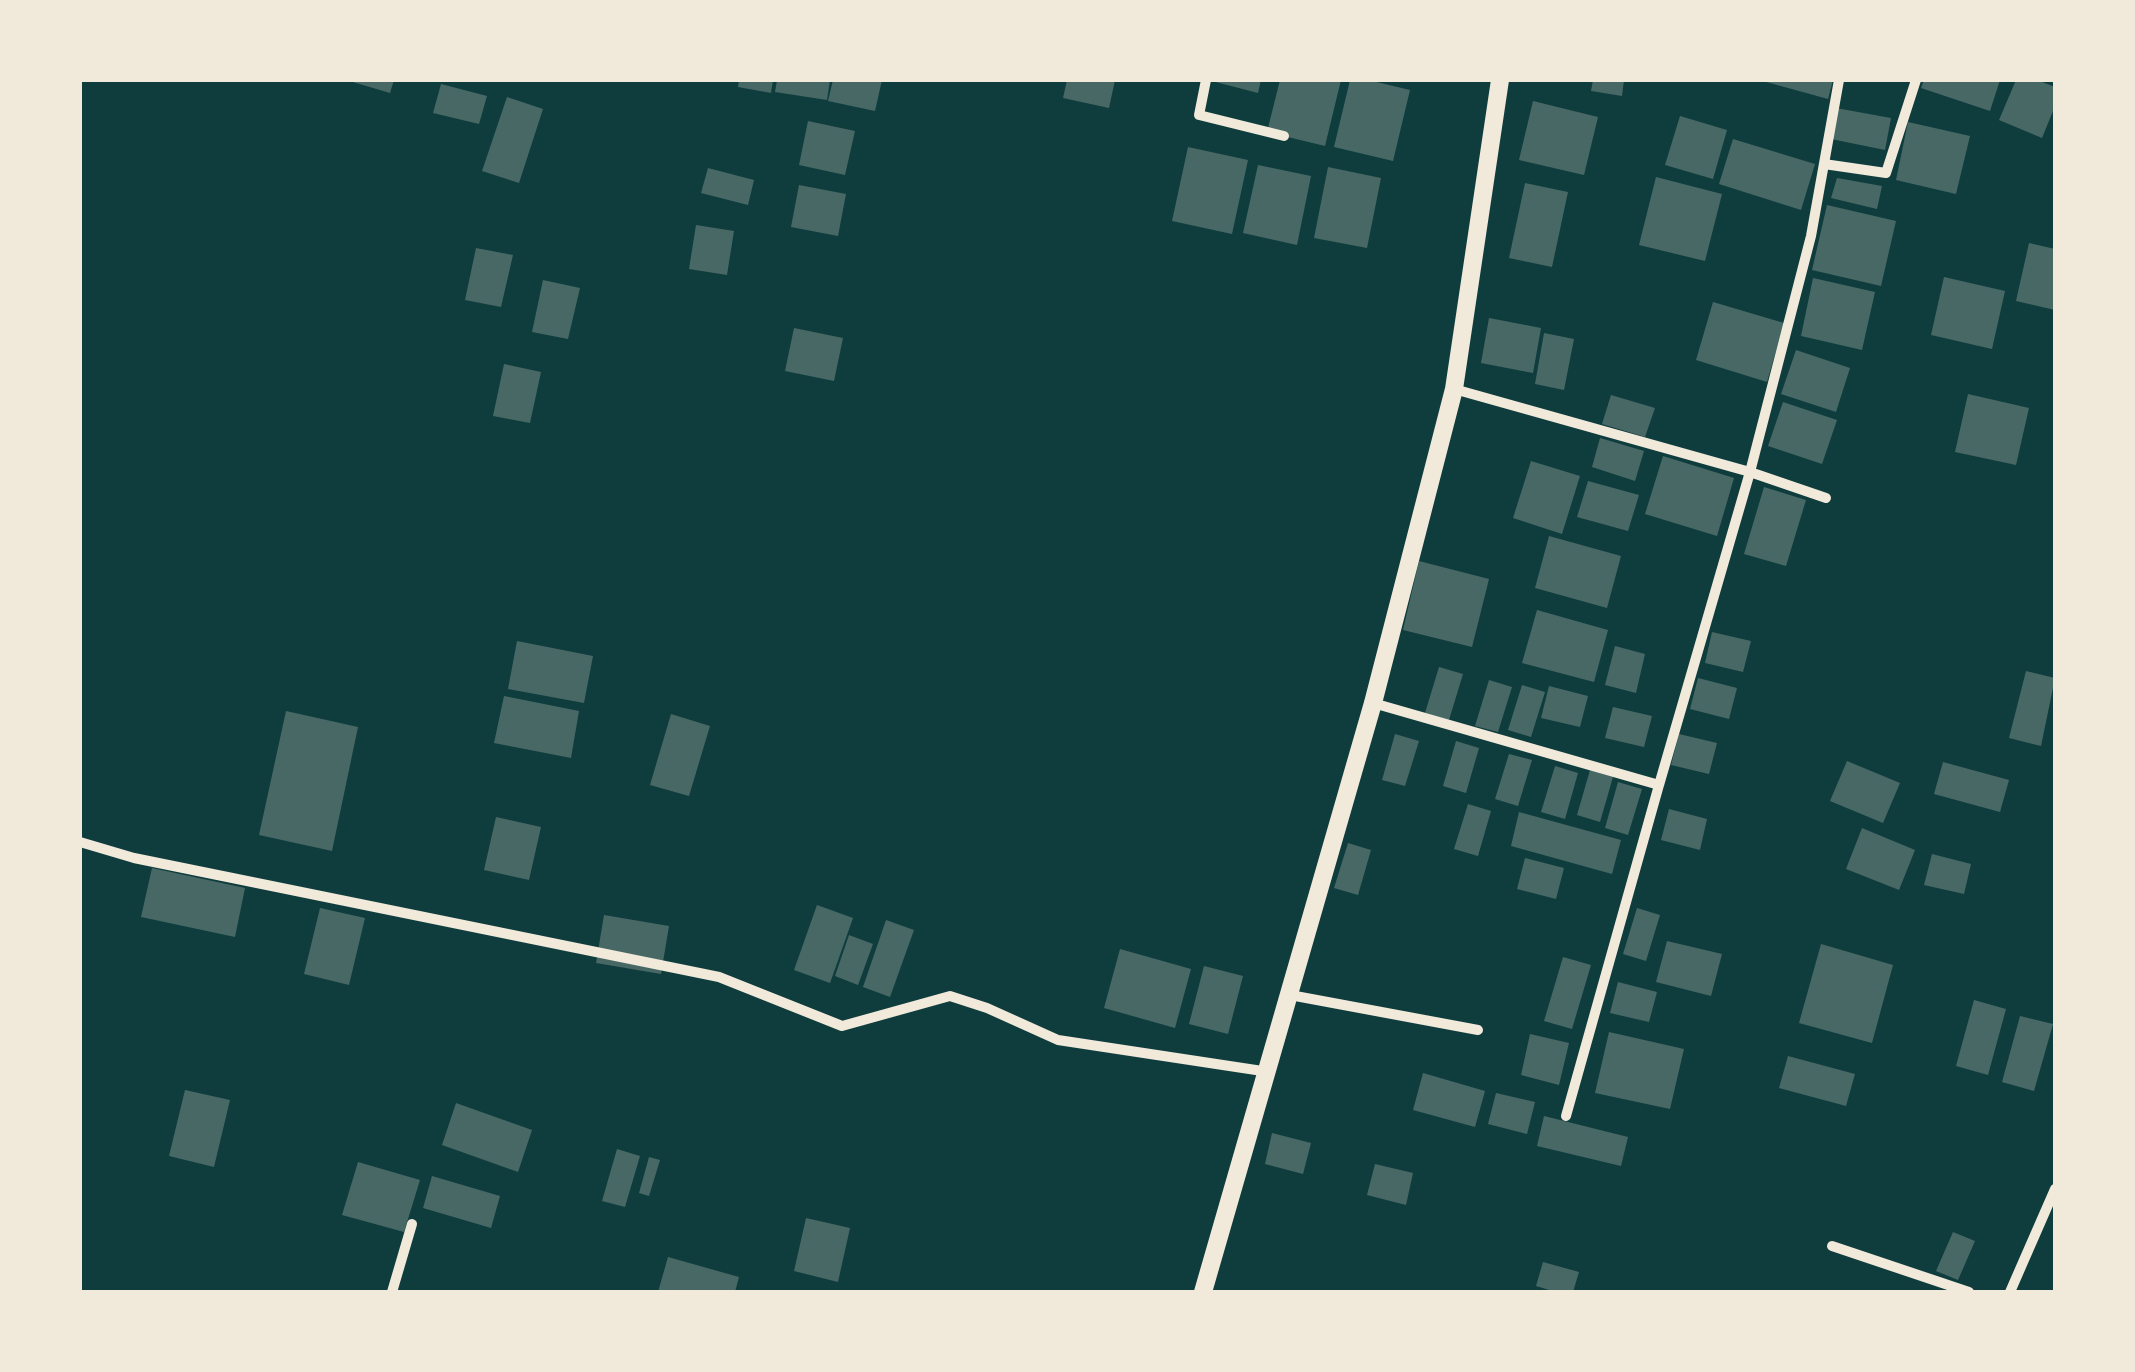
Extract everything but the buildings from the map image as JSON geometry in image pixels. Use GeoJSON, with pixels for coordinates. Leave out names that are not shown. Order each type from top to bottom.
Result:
{"type":"FeatureCollection","features":[{"type":"Feature","properties":{"kind":"street"},"geometry":{"type":"LineString","coordinates":[[1206,80],[1198,115],[1284,136]]}},
{"type":"Feature","properties":{"kind":"street"},"geometry":{"type":"LineString","coordinates":[[1204,1292],[1372,704],[1454,390],[1500,80]]}},
{"type":"Feature","properties":{"kind":"street"},"geometry":{"type":"LineString","coordinates":[[1566,1116],[1750,472],[1811,236],[1839,80]]}},
{"type":"Feature","properties":{"kind":"street"},"geometry":{"type":"LineString","coordinates":[[1824,164],[1886,172],[1916,80]]}},
{"type":"Feature","properties":{"kind":"street"},"geometry":{"type":"LineString","coordinates":[[1454,390],[1750,472],[1826,498]]}},
{"type":"Feature","properties":{"kind":"street"},"geometry":{"type":"LineString","coordinates":[[1372,704],[1659,785]]}},
{"type":"Feature","properties":{"kind":"street"},"geometry":{"type":"LineString","coordinates":[[80,842],[134,858],[719,977],[842,1026],[950,996],[988,1008],[1058,1040],[1269,1072]]}},
{"type":"Feature","properties":{"kind":"street"},"geometry":{"type":"LineString","coordinates":[[1290,994],[1478,1030]]}},
{"type":"Feature","properties":{"kind":"street"},"geometry":{"type":"LineString","coordinates":[[2010,1292],[2055,1189]]}},
{"type":"Feature","properties":{"kind":"street"},"geometry":{"type":"LineString","coordinates":[[392,1292],[412,1224]]}},
{"type":"Feature","properties":{"kind":"street"},"geometry":{"type":"LineString","coordinates":[[1832,1246],[1969,1292]]}}]}
